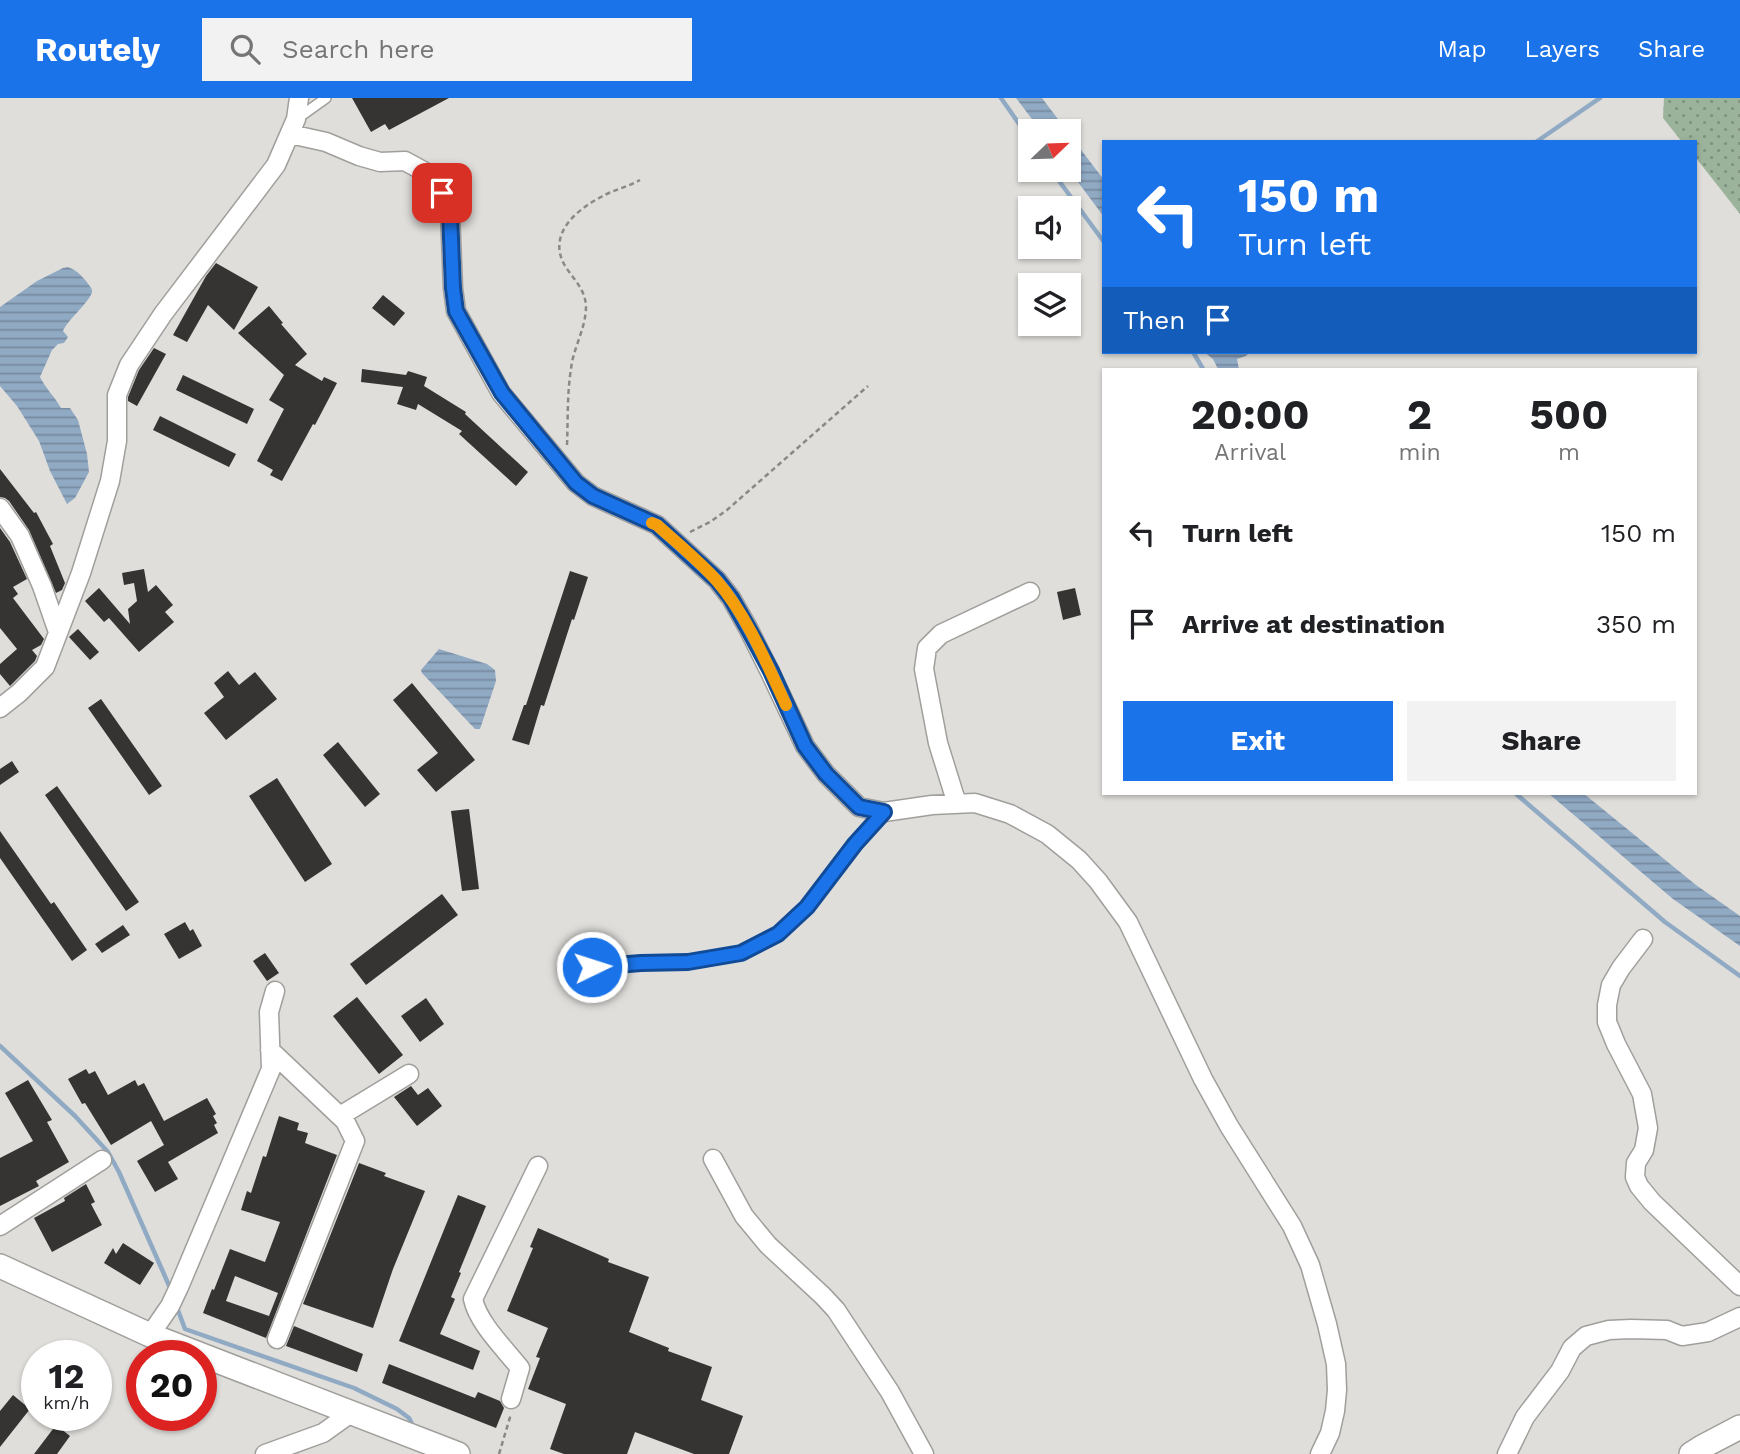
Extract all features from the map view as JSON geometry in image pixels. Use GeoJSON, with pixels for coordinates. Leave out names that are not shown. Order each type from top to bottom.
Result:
{"type":"FeatureCollection","features":[{"type":"Feature","properties":{"kind":"street"},"geometry":{"type":"LineString","coordinates":[[0,708],[45,667],[82,573],[110,481],[117,441],[117,395],[130,365],[163,314],[276,165],[293,126],[299,98]]}},
{"type":"Feature","properties":{"kind":"street"},"geometry":{"type":"LineString","coordinates":[[293,126],[359,156],[380,162],[405,161],[425,172],[438,185],[450,213],[456,311],[502,393],[576,483],[593,496],[657,525],[717,580],[731,598],[771,671],[805,746],[826,774],[859,807],[884,812],[932,805],[975,803],[1010,814],[1047,834],[1092,874],[1128,922],[1203,1079],[1229,1126],[1292,1226],[1310,1265],[1328,1324],[1336,1364],[1335,1411],[1330,1433],[1320,1454]]}},
{"type":"Feature","properties":{"kind":"street"},"geometry":{"type":"LineString","coordinates":[[0,508],[20,536],[58,632]]}},
{"type":"Feature","properties":{"kind":"street"},"geometry":{"type":"LineString","coordinates":[[957,804],[938,743],[924,669],[927,648],[941,634],[1030,592]]}},
{"type":"Feature","properties":{"kind":"street"},"geometry":{"type":"LineString","coordinates":[[1643,939],[1611,985],[1607,1005],[1607,1022],[1642,1094],[1648,1128],[1644,1150],[1636,1163],[1635,1177],[1652,1202],[1740,1286]]}},
{"type":"Feature","properties":{"kind":"street"},"geometry":{"type":"LineString","coordinates":[[150,1335],[180,1287],[271,1069],[269,1012],[275,991]]}},
{"type":"Feature","properties":{"kind":"street"},"geometry":{"type":"LineString","coordinates":[[270,1050],[345,1121],[355,1141],[277,1339]]}},
{"type":"Feature","properties":{"kind":"street"},"geometry":{"type":"LineString","coordinates":[[340,1116],[409,1074]]}},
{"type":"Feature","properties":{"kind":"street"},"geometry":{"type":"LineString","coordinates":[[713,1158],[744,1216],[768,1245],[836,1310],[890,1392],[924,1454]]}},
{"type":"Feature","properties":{"kind":"street"},"geometry":{"type":"LineString","coordinates":[[0,1226],[102,1160]]}},
{"type":"Feature","properties":{"kind":"street"},"geometry":{"type":"LineString","coordinates":[[511,1399],[520,1368],[490,1331],[475,1308],[473,1299],[538,1166]]}},
{"type":"Feature","properties":{"kind":"street"},"geometry":{"type":"LineString","coordinates":[[0,1266],[150,1335],[458,1454]]}},
{"type":"Feature","properties":{"kind":"street"},"geometry":{"type":"LineString","coordinates":[[1507,1454],[1525,1417],[1560,1371],[1572,1348],[1586,1336],[1609,1330],[1631,1329],[1667,1330],[1682,1336],[1707,1332],[1740,1317]]}},
{"type":"Feature","properties":{"kind":"street"},"geometry":{"type":"LineString","coordinates":[[265,1454],[323,1433],[351,1413]]}},
{"type":"Feature","properties":{"kind":"street"},"geometry":{"type":"LineString","coordinates":[[1691,1454],[1740,1427]]}},
{"type":"Feature","properties":{"kind":"lane"},"geometry":{"type":"LineString","coordinates":[[293,126],[326,98]]}},
{"type":"Feature","properties":{"kind":"lane"},"geometry":{"type":"LineString","coordinates":[[592,967],[688,962],[741,953],[778,934],[807,907],[855,844],[884,812]]}},
{"type":"Feature","properties":{"kind":"path"},"geometry":{"type":"LineString","coordinates":[[567,473],[571,367],[581,336],[586,305],[582,290],[559,253],[558,242],[562,229],[571,219],[601,197],[640,180]]}},
{"type":"Feature","properties":{"kind":"path"},"geometry":{"type":"LineString","coordinates":[[663,530],[690,533],[710,522],[868,386]]}},
{"type":"Feature","properties":{"kind":"path"},"geometry":{"type":"LineString","coordinates":[[499,1454],[511,1415],[511,1399]]}},
{"type":"Feature","properties":{"kind":"green space"},"geometry":{"type":"Polygon","coordinates":[[[1664,98],[1740,98],[1740,214],[1697,159],[1697,140],[1680,140],[1663,118],[1664,98]]]}},
{"type":"Feature","properties":{"kind":"water"},"geometry":{"type":"Polygon","coordinates":[[[1016,98],[1042,98],[1058,119],[1032,119],[1016,98]]]}},
{"type":"Feature","properties":{"kind":"water"},"geometry":{"type":"Polygon","coordinates":[[[1082,151],[1102,177],[1102,214],[1078,182],[1082,182],[1082,151]]]}},
{"type":"Feature","properties":{"kind":"water"},"geometry":{"type":"Polygon","coordinates":[[[68,267],[84,279],[92,289],[91,294],[65,326],[63,331],[68,337],[64,343],[58,344],[52,350],[40,377],[61,408],[70,408],[78,420],[87,454],[89,472],[75,498],[67,504],[50,471],[39,441],[17,406],[0,386],[0,307],[37,281],[68,267]]]}},
{"type":"Feature","properties":{"kind":"water"},"geometry":{"type":"Polygon","coordinates":[[[1207,354],[1248,354],[1237,359],[1239,368],[1218,368],[1207,354]]]}},
{"type":"Feature","properties":{"kind":"water"},"geometry":{"type":"Polygon","coordinates":[[[439,649],[487,664],[495,670],[496,681],[480,729],[475,729],[422,673],[421,670],[439,649]]]}},
{"type":"Feature","properties":{"kind":"water"},"geometry":{"type":"Polygon","coordinates":[[[1550,795],[1585,795],[1696,885],[1740,916],[1740,946],[1673,899],[1550,795]]]}},
{"type":"Feature","properties":{"kind":"building"},"geometry":{"type":"Polygon","coordinates":[[[352,98],[449,98],[389,130],[385,124],[371,132],[352,98]]]}},
{"type":"Feature","properties":{"kind":"building"},"geometry":{"type":"Polygon","coordinates":[[[216,263],[258,287],[234,330],[208,305],[187,342],[173,335],[216,263]]]}},
{"type":"Feature","properties":{"kind":"building"},"geometry":{"type":"Polygon","coordinates":[[[383,295],[405,313],[394,326],[372,308],[383,295]]]}},
{"type":"Feature","properties":{"kind":"building"},"geometry":{"type":"Polygon","coordinates":[[[269,306],[307,354],[295,365],[322,381],[324,377],[337,383],[282,481],[270,475],[273,470],[257,461],[284,409],[269,400],[284,375],[238,333],[269,306]]]}},
{"type":"Feature","properties":{"kind":"building"},"geometry":{"type":"Polygon","coordinates":[[[154,348],[166,354],[137,406],[128,401],[128,397],[139,370],[154,348]]]}},
{"type":"Feature","properties":{"kind":"building"},"geometry":{"type":"Polygon","coordinates":[[[362,369],[406,375],[408,371],[427,377],[424,386],[466,412],[465,414],[528,472],[516,486],[459,434],[462,431],[418,404],[416,410],[397,404],[403,387],[361,382],[362,369]]]}},
{"type":"Feature","properties":{"kind":"building"},"geometry":{"type":"Polygon","coordinates":[[[183,375],[254,409],[247,424],[176,390],[183,375]]]}},
{"type":"Feature","properties":{"kind":"building"},"geometry":{"type":"Polygon","coordinates":[[[160,416],[236,454],[229,467],[153,430],[160,416]]]}},
{"type":"Feature","properties":{"kind":"building"},"geometry":{"type":"Polygon","coordinates":[[[0,469],[34,513],[36,512],[53,544],[50,546],[65,583],[62,590],[56,593],[29,530],[9,501],[0,497],[0,469]]]}},
{"type":"Feature","properties":{"kind":"building"},"geometry":{"type":"Polygon","coordinates":[[[0,528],[10,542],[27,579],[13,587],[18,594],[13,598],[44,639],[41,645],[32,650],[37,656],[35,661],[10,686],[0,674],[0,664],[17,649],[0,628],[0,528]]]}},
{"type":"Feature","properties":{"kind":"building"},"geometry":{"type":"Polygon","coordinates":[[[144,569],[148,592],[156,585],[173,605],[165,612],[174,622],[139,652],[109,618],[104,622],[85,601],[99,588],[130,624],[128,609],[137,601],[134,583],[124,585],[122,573],[144,569]]]}},
{"type":"Feature","properties":{"kind":"building"},"geometry":{"type":"Polygon","coordinates":[[[570,571],[588,577],[529,745],[512,740],[570,571]]]}},
{"type":"Feature","properties":{"kind":"building"},"geometry":{"type":"Polygon","coordinates":[[[1075,588],[1081,615],[1063,620],[1057,592],[1075,588]]]}},
{"type":"Feature","properties":{"kind":"building"},"geometry":{"type":"Polygon","coordinates":[[[78,629],[99,652],[90,660],[69,637],[78,629]]]}},
{"type":"Feature","properties":{"kind":"building"},"geometry":{"type":"Polygon","coordinates":[[[228,671],[239,685],[255,672],[277,699],[226,740],[204,713],[224,697],[214,683],[228,671]]]}},
{"type":"Feature","properties":{"kind":"building"},"geometry":{"type":"Polygon","coordinates":[[[412,683],[475,760],[436,792],[417,770],[438,753],[393,700],[412,683]]]}},
{"type":"Feature","properties":{"kind":"building"},"geometry":{"type":"Polygon","coordinates":[[[101,699],[162,786],[149,795],[88,708],[101,699]]]}},
{"type":"Feature","properties":{"kind":"building"},"geometry":{"type":"Polygon","coordinates":[[[338,742],[380,794],[365,807],[323,755],[338,742]]]}},
{"type":"Feature","properties":{"kind":"building"},"geometry":{"type":"Polygon","coordinates":[[[12,761],[19,772],[0,785],[0,769],[12,761]]]}},
{"type":"Feature","properties":{"kind":"building"},"geometry":{"type":"Polygon","coordinates":[[[277,778],[332,864],[305,882],[249,796],[277,778]]]}},
{"type":"Feature","properties":{"kind":"building"},"geometry":{"type":"Polygon","coordinates":[[[57,786],[139,902],[126,911],[45,795],[57,786]]]}},
{"type":"Feature","properties":{"kind":"building"},"geometry":{"type":"Polygon","coordinates":[[[469,809],[479,889],[462,891],[451,811],[469,809]]]}},
{"type":"Feature","properties":{"kind":"building"},"geometry":{"type":"Polygon","coordinates":[[[0,831],[87,950],[72,961],[0,858],[0,831]]]}},
{"type":"Feature","properties":{"kind":"building"},"geometry":{"type":"Polygon","coordinates":[[[442,894],[458,915],[366,985],[350,964],[442,894]]]}},
{"type":"Feature","properties":{"kind":"building"},"geometry":{"type":"Polygon","coordinates":[[[185,922],[190,931],[193,929],[202,946],[179,959],[164,934],[185,922]]]}},
{"type":"Feature","properties":{"kind":"building"},"geometry":{"type":"Polygon","coordinates":[[[123,925],[130,935],[102,953],[95,944],[123,925]]]}},
{"type":"Feature","properties":{"kind":"building"},"geometry":{"type":"Polygon","coordinates":[[[265,953],[279,973],[267,981],[253,961],[265,953]]]}},
{"type":"Feature","properties":{"kind":"building"},"geometry":{"type":"Polygon","coordinates":[[[357,997],[403,1055],[379,1074],[333,1016],[357,997]]]}},
{"type":"Feature","properties":{"kind":"building"},"geometry":{"type":"Polygon","coordinates":[[[426,998],[444,1024],[420,1042],[401,1016],[426,998]]]}},
{"type":"Feature","properties":{"kind":"building"},"geometry":{"type":"Polygon","coordinates":[[[86,1069],[89,1074],[95,1071],[108,1095],[135,1080],[138,1086],[144,1083],[164,1121],[207,1098],[216,1114],[213,1116],[218,1133],[168,1162],[178,1179],[155,1192],[137,1161],[164,1145],[151,1121],[111,1145],[68,1079],[86,1069]]]}},
{"type":"Feature","properties":{"kind":"building"},"geometry":{"type":"Polygon","coordinates":[[[28,1080],[52,1120],[47,1122],[69,1162],[36,1181],[39,1186],[0,1206],[0,1158],[33,1141],[5,1093],[28,1080]]]}},
{"type":"Feature","properties":{"kind":"building"},"geometry":{"type":"Polygon","coordinates":[[[411,1086],[418,1095],[428,1088],[442,1106],[417,1126],[394,1097],[411,1086]]]}},
{"type":"Feature","properties":{"kind":"building"},"geometry":{"type":"Polygon","coordinates":[[[279,1116],[299,1123],[297,1130],[308,1133],[305,1143],[337,1155],[266,1338],[203,1313],[230,1249],[265,1262],[280,1222],[241,1210],[247,1191],[251,1193],[263,1156],[266,1157],[279,1116]],[[235,1276],[226,1301],[269,1316],[278,1293],[235,1276]]]}},
{"type":"Feature","properties":{"kind":"building"},"geometry":{"type":"Polygon","coordinates":[[[359,1163],[386,1173],[384,1176],[425,1191],[393,1269],[373,1328],[303,1304],[359,1163]]]}},
{"type":"Feature","properties":{"kind":"building"},"geometry":{"type":"Polygon","coordinates":[[[86,1184],[95,1202],[91,1204],[102,1225],[52,1252],[34,1218],[65,1201],[64,1198],[86,1184]]]}},
{"type":"Feature","properties":{"kind":"building"},"geometry":{"type":"Polygon","coordinates":[[[458,1195],[486,1206],[459,1272],[461,1273],[451,1297],[455,1299],[440,1334],[480,1351],[473,1370],[399,1341],[458,1195]]]}},
{"type":"Feature","properties":{"kind":"building"},"geometry":{"type":"Polygon","coordinates":[[[538,1228],[609,1259],[608,1262],[649,1277],[629,1332],[669,1348],[668,1351],[712,1367],[701,1400],[743,1416],[729,1454],[694,1454],[635,1432],[627,1454],[564,1454],[550,1449],[566,1404],[528,1389],[540,1358],[536,1357],[548,1328],[507,1311],[533,1248],[530,1247],[538,1228]]]}},
{"type":"Feature","properties":{"kind":"building"},"geometry":{"type":"Polygon","coordinates":[[[123,1243],[154,1263],[140,1285],[104,1263],[113,1248],[116,1254],[123,1243]]]}},
{"type":"Feature","properties":{"kind":"building"},"geometry":{"type":"Polygon","coordinates":[[[294,1326],[363,1354],[357,1372],[286,1346],[294,1326]]]}},
{"type":"Feature","properties":{"kind":"building"},"geometry":{"type":"Polygon","coordinates":[[[389,1364],[475,1398],[478,1392],[500,1401],[504,1408],[496,1428],[382,1383],[389,1364]]]}},
{"type":"Feature","properties":{"kind":"building"},"geometry":{"type":"Polygon","coordinates":[[[13,1395],[21,1402],[21,1420],[0,1447],[0,1411],[13,1395]]]}},
{"type":"Feature","properties":{"kind":"building"},"geometry":{"type":"Polygon","coordinates":[[[51,1431],[64,1431],[70,1436],[57,1454],[34,1454],[51,1431]]]}},
{"type":"Feature","properties":{"kind":"waterway"},"geometry":{"type":"LineString","coordinates":[[1001,98],[1018,122]]}},
{"type":"Feature","properties":{"kind":"waterway"},"geometry":{"type":"LineString","coordinates":[[1539,140],[1600,98]]}},
{"type":"Feature","properties":{"kind":"waterway"},"geometry":{"type":"LineString","coordinates":[[1060,182],[1102,239]]}},
{"type":"Feature","properties":{"kind":"waterway"},"geometry":{"type":"LineString","coordinates":[[1194,354],[1202,368]]}},
{"type":"Feature","properties":{"kind":"waterway"},"geometry":{"type":"LineString","coordinates":[[1517,795],[1665,922],[1740,976]]}},
{"type":"Feature","properties":{"kind":"waterway"},"geometry":{"type":"LineString","coordinates":[[0,1046],[75,1116],[108,1152],[171,1290]]}},
{"type":"Feature","properties":{"kind":"waterway"},"geometry":{"type":"LineString","coordinates":[[176,1305],[185,1329],[354,1388],[397,1409],[409,1418],[413,1426]]}},
{"type":"Feature","properties":{"kind":"slow traffic"},"geometry":{"type":"LineString","coordinates":[[652,523],[717,580],[731,598],[771,671],[786,705]]}},
{"type":"Feature","properties":{"kind":"route"},"geometry":{"type":"LineString","coordinates":[[442,193],[450,213],[456,311],[502,393],[576,483],[593,496],[657,525],[717,580],[731,598],[771,671],[805,746],[826,774],[859,807],[884,812],[855,844],[807,907],[778,934],[741,953],[688,962],[592,967]]}}]}
